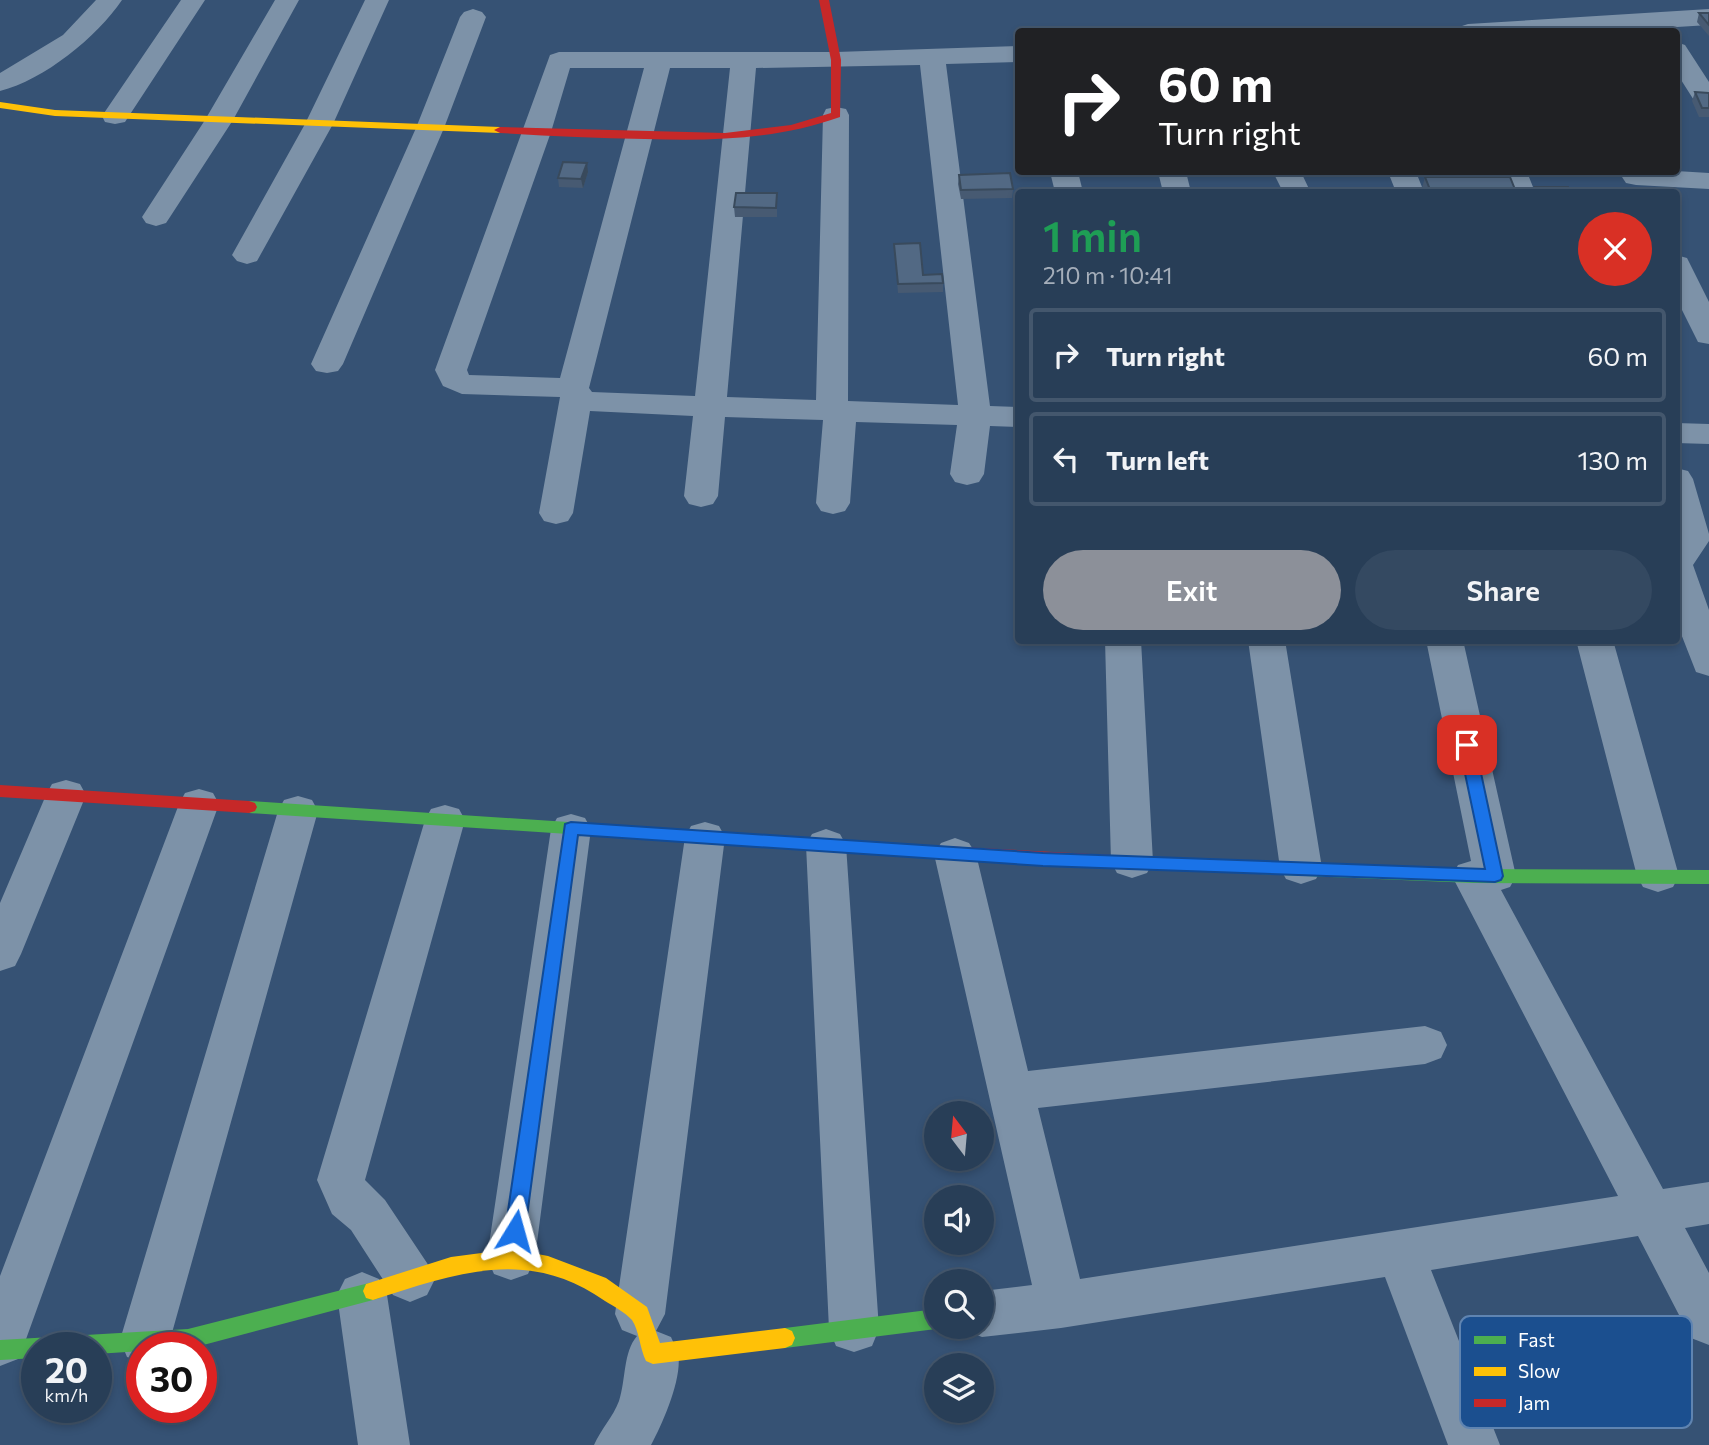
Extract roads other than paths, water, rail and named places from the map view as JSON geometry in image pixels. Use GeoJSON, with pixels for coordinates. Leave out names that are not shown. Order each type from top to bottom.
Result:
{"type":"FeatureCollection","features":[{"type":"Feature","properties":{"kind":"street"},"geometry":{"type":"LineString","coordinates":[[0,83],[27,70],[72,40],[110,0]]}},
{"type":"Feature","properties":{"kind":"street"},"geometry":{"type":"LineString","coordinates":[[115,116],[193,0]]}},
{"type":"Feature","properties":{"kind":"street"},"geometry":{"type":"LineString","coordinates":[[156,217],[219,120],[287,0]]}},
{"type":"Feature","properties":{"kind":"street"},"geometry":{"type":"LineString","coordinates":[[247,255],[319,124],[377,0]]}},
{"type":"Feature","properties":{"kind":"street"},"geometry":{"type":"LineString","coordinates":[[824,0],[836,60],[836,411],[833,503]]}},
{"type":"Feature","properties":{"kind":"street"},"geometry":{"type":"LineString","coordinates":[[1563,0],[1575,28],[1661,26],[1709,17]]}},
{"type":"Feature","properties":{"kind":"street"},"geometry":{"type":"LineString","coordinates":[[327,364],[430,128],[474,17]]}},
{"type":"Feature","properties":{"kind":"street"},"geometry":{"type":"LineString","coordinates":[[1015,54],[836,60],[559,60],[537,132],[452,370],[454,379],[463,384],[574,393],[592,402],[1015,417]]}},
{"type":"Feature","properties":{"kind":"street"},"geometry":{"type":"LineString","coordinates":[[932,56],[975,415],[967,474]]}},
{"type":"Feature","properties":{"kind":"street"},"geometry":{"type":"LineString","coordinates":[[1680,56],[1708,99]]}},
{"type":"Feature","properties":{"kind":"street"},"geometry":{"type":"LineString","coordinates":[[556,513],[574,393],[659,60]]}},
{"type":"Feature","properties":{"kind":"street"},"geometry":{"type":"LineString","coordinates":[[701,496],[734,137],[744,60]]}},
{"type":"Feature","properties":{"kind":"street"},"geometry":{"type":"LineString","coordinates":[[1680,97],[1708,99]]}},
{"type":"Feature","properties":{"kind":"street"},"geometry":{"type":"LineString","coordinates":[[0,105],[55,114],[641,136],[734,137],[802,128],[836,115]]}},
{"type":"Feature","properties":{"kind":"street"},"geometry":{"type":"LineString","coordinates":[[1637,180],[1709,181]]}},
{"type":"Feature","properties":{"kind":"street"},"geometry":{"type":"LineString","coordinates":[[1680,274],[1698,318]]}},
{"type":"Feature","properties":{"kind":"street"},"geometry":{"type":"LineString","coordinates":[[1680,433],[1709,434]]}},
{"type":"Feature","properties":{"kind":"street"},"geometry":{"type":"LineString","coordinates":[[1680,493],[1693,539],[1680,555]]}},
{"type":"Feature","properties":{"kind":"street"},"geometry":{"type":"LineString","coordinates":[[1680,577],[1709,663]]}},
{"type":"Feature","properties":{"kind":"street"},"geometry":{"type":"LineString","coordinates":[[1123,644],[1132,862]]}},
{"type":"Feature","properties":{"kind":"street"},"geometry":{"type":"LineString","coordinates":[[1267,644],[1301,868]]}},
{"type":"Feature","properties":{"kind":"street"},"geometry":{"type":"LineString","coordinates":[[1445,644],[1484,876],[1651,1213],[1709,1322]]}},
{"type":"Feature","properties":{"kind":"street"},"geometry":{"type":"LineString","coordinates":[[1595,644],[1658,876]]}},
{"type":"Feature","properties":{"kind":"street"},"geometry":{"type":"LineString","coordinates":[[0,791],[955,854],[1484,876],[1658,876],[1706,882]]}},
{"type":"Feature","properties":{"kind":"street"},"geometry":{"type":"LineString","coordinates":[[0,954],[66,795]]}},
{"type":"Feature","properties":{"kind":"street"},"geometry":{"type":"LineString","coordinates":[[0,1342],[199,804]]}},
{"type":"Feature","properties":{"kind":"street"},"geometry":{"type":"LineString","coordinates":[[147,1332],[298,811]]}},
{"type":"Feature","properties":{"kind":"street"},"geometry":{"type":"LineString","coordinates":[[410,1279],[369,1215],[349,1199],[341,1180],[445,820]]}},
{"type":"Feature","properties":{"kind":"street"},"geometry":{"type":"LineString","coordinates":[[511,1258],[571,829]]}},
{"type":"Feature","properties":{"kind":"street"},"geometry":{"type":"LineString","coordinates":[[620,1445],[632,1432],[650,1388],[647,1334],[705,837]]}},
{"type":"Feature","properties":{"kind":"street"},"geometry":{"type":"LineString","coordinates":[[826,845],[854,1329]]}},
{"type":"Feature","properties":{"kind":"street"},"geometry":{"type":"LineString","coordinates":[[955,854],[1061,1305]]}},
{"type":"Feature","properties":{"kind":"street"},"geometry":{"type":"LineString","coordinates":[[1011,1092],[1425,1045]]}},
{"type":"Feature","properties":{"kind":"street"},"geometry":{"type":"LineString","coordinates":[[994,1313],[1061,1305],[1709,1203]]}},
{"type":"Feature","properties":{"kind":"street"},"geometry":{"type":"LineString","coordinates":[[1400,1253],[1460,1409]]}},
{"type":"Feature","properties":{"kind":"street"},"geometry":{"type":"LineString","coordinates":[[216,1332],[362,1295],[451,1266],[511,1258],[548,1265],[599,1285],[647,1334],[854,1329],[924,1320]]}},
{"type":"Feature","properties":{"kind":"street"},"geometry":{"type":"LineString","coordinates":[[362,1295],[384,1445]]}},
{"type":"Feature","properties":{"kind":"street"},"geometry":{"type":"LineString","coordinates":[[0,1350],[126,1341]]}},
{"type":"Feature","properties":{"kind":"street"},"geometry":{"type":"LineString","coordinates":[[1467,1428],[1474,1445]]}}]}
